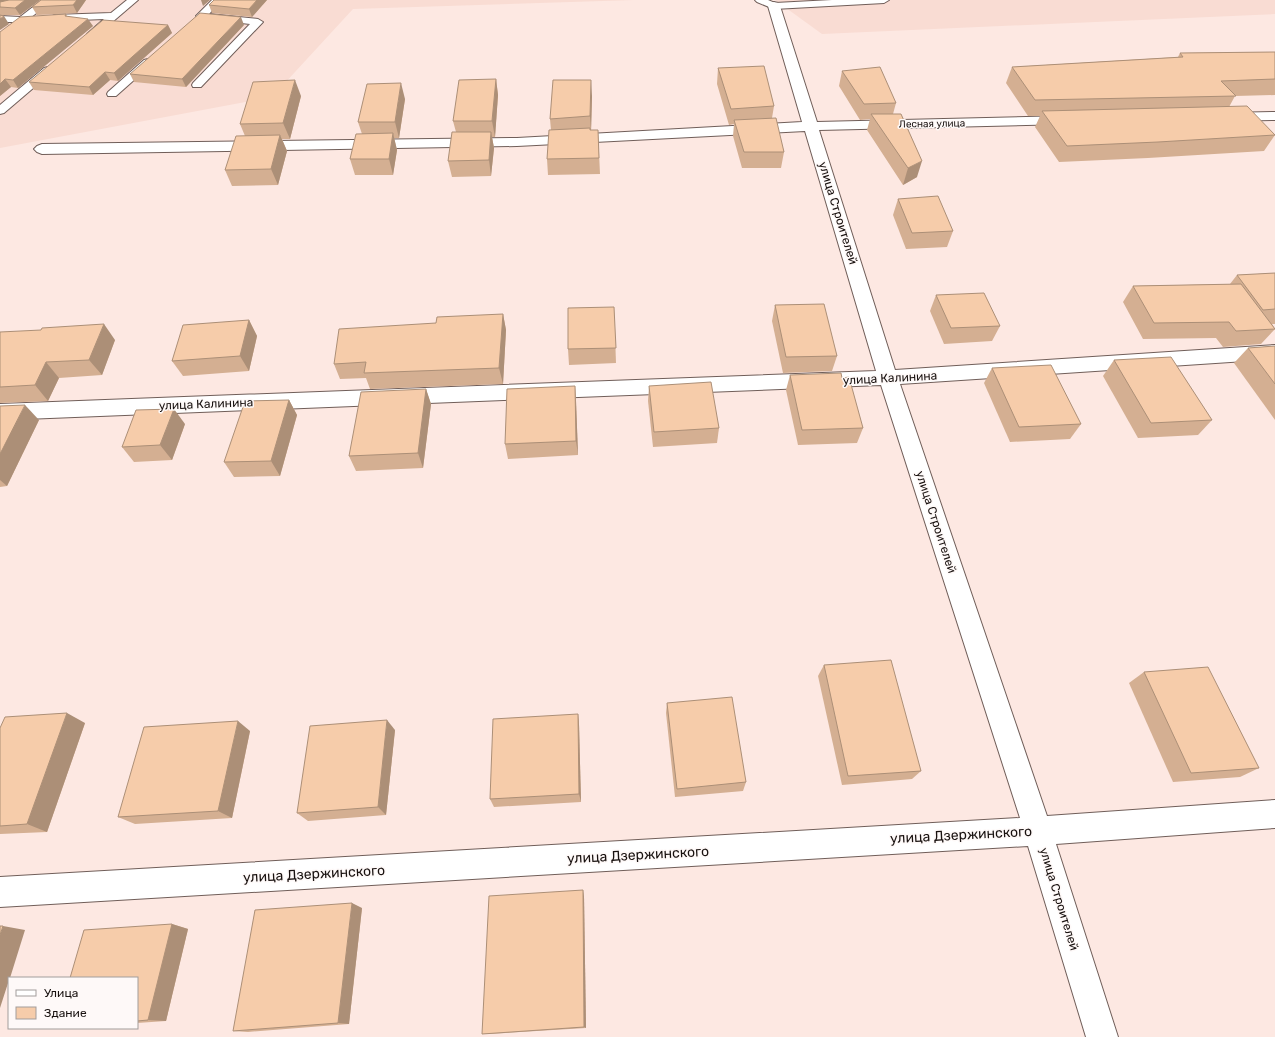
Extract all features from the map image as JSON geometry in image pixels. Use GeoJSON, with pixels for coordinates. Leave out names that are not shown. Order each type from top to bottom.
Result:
{"type":"FeatureCollection","features":[{"type":"Feature","properties":{"kind":"street","name":"улица Строителей"},"geometry":{"type":"LineString","coordinates":[[767,3],[812,126],[888,378],[1038,831],[1102,1037]]}},
{"type":"Feature","properties":{"kind":"street"},"geometry":{"type":"LineString","coordinates":[[1211,117],[1275,116]]}},
{"type":"Feature","properties":{"kind":"street","name":"Лесная улица"},"geometry":{"type":"LineString","coordinates":[[42,149],[517,142],[812,126],[1083,120]]}},
{"type":"Feature","properties":{"kind":"street","name":"улица Калинина"},"geometry":{"type":"LineString","coordinates":[[0,412],[888,378],[1275,352]]}},
{"type":"Feature","properties":{"kind":"street","name":"улица Дзержинского"},"geometry":{"type":"LineString","coordinates":[[0,892],[1038,831],[1275,814]]}},
{"type":"Feature","properties":{"kind":"lane"},"geometry":{"type":"LineString","coordinates":[[11,28],[48,0]]}},
{"type":"Feature","properties":{"kind":"lane"},"geometry":{"type":"LineString","coordinates":[[84,41],[133,0]]}},
{"type":"Feature","properties":{"kind":"lane"},"geometry":{"type":"LineString","coordinates":[[197,85],[258,22],[198,18],[217,0]]}},
{"type":"Feature","properties":{"kind":"lane"},"geometry":{"type":"LineString","coordinates":[[767,3],[884,0]]}},
{"type":"Feature","properties":{"kind":"lane"},"geometry":{"type":"LineString","coordinates":[[0,19],[22,20],[114,16]]}},
{"type":"Feature","properties":{"kind":"lane"},"geometry":{"type":"LineString","coordinates":[[112,94],[154,58]]}},
{"type":"Feature","properties":{"kind":"lane"},"geometry":{"type":"LineString","coordinates":[[0,111],[54,66]]}},
{"type":"Feature","properties":{"kind":"shaded area"},"geometry":{"type":"Polygon","coordinates":[[[0,0],[634,0],[353,9],[272,97],[0,148],[0,0]]]}},
{"type":"Feature","properties":{"kind":"shaded area"},"geometry":{"type":"Polygon","coordinates":[[[775,0],[1275,0],[1275,14],[822,34],[775,0]]]}},
{"type":"Feature","properties":{"kind":"building"},"geometry":{"type":"Polygon","coordinates":[[[9,0],[25,0],[15,8],[0,7],[0,2],[9,0]]]}},
{"type":"Feature","properties":{"kind":"building"},"geometry":{"type":"Polygon","coordinates":[[[41,0],[77,0],[73,5],[32,7],[41,0]]]}},
{"type":"Feature","properties":{"kind":"building"},"geometry":{"type":"Polygon","coordinates":[[[214,0],[257,0],[249,9],[209,5],[214,0]]]}},
{"type":"Feature","properties":{"kind":"building"},"geometry":{"type":"Polygon","coordinates":[[[200,13],[241,17],[182,79],[130,74],[200,13]]]}},
{"type":"Feature","properties":{"kind":"building"},"geometry":{"type":"Polygon","coordinates":[[[66,14],[65,16],[88,19],[13,80],[5,79],[0,84],[0,32],[20,17],[66,14]]]}},
{"type":"Feature","properties":{"kind":"building"},"geometry":{"type":"Polygon","coordinates":[[[103,20],[168,25],[114,73],[105,72],[89,87],[29,82],[103,20]]]}},
{"type":"Feature","properties":{"kind":"building"},"geometry":{"type":"Polygon","coordinates":[[[1275,52],[1275,79],[1221,81],[1236,96],[1035,100],[1012,67],[1183,57],[1180,53],[1275,52]]]}},
{"type":"Feature","properties":{"kind":"building"},"geometry":{"type":"Polygon","coordinates":[[[764,66],[774,106],[731,109],[718,68],[764,66]]]}},
{"type":"Feature","properties":{"kind":"building"},"geometry":{"type":"Polygon","coordinates":[[[880,67],[896,103],[864,104],[842,71],[880,67]]]}},
{"type":"Feature","properties":{"kind":"building"},"geometry":{"type":"Polygon","coordinates":[[[496,79],[492,121],[453,121],[459,80],[496,79]]]}},
{"type":"Feature","properties":{"kind":"building"},"geometry":{"type":"Polygon","coordinates":[[[295,80],[283,123],[240,124],[253,82],[295,80]]]}},
{"type":"Feature","properties":{"kind":"building"},"geometry":{"type":"Polygon","coordinates":[[[553,80],[591,80],[590,116],[550,119],[553,80]]]}},
{"type":"Feature","properties":{"kind":"building"},"geometry":{"type":"Polygon","coordinates":[[[401,83],[395,122],[358,122],[367,84],[401,83]]]}},
{"type":"Feature","properties":{"kind":"building"},"geometry":{"type":"Polygon","coordinates":[[[1247,106],[1275,135],[1067,146],[1042,111],[1247,106]]]}},
{"type":"Feature","properties":{"kind":"building"},"geometry":{"type":"Polygon","coordinates":[[[871,114],[901,114],[922,161],[908,168],[871,114]]]}},
{"type":"Feature","properties":{"kind":"building"},"geometry":{"type":"Polygon","coordinates":[[[776,118],[784,152],[744,152],[734,120],[776,118]]]}},
{"type":"Feature","properties":{"kind":"building"},"geometry":{"type":"Polygon","coordinates":[[[590,128],[590,130],[598,130],[599,158],[547,159],[549,130],[590,128]]]}},
{"type":"Feature","properties":{"kind":"building"},"geometry":{"type":"Polygon","coordinates":[[[452,132],[491,132],[489,160],[448,161],[452,132]]]}},
{"type":"Feature","properties":{"kind":"building"},"geometry":{"type":"Polygon","coordinates":[[[393,133],[389,159],[350,159],[356,134],[393,133]]]}},
{"type":"Feature","properties":{"kind":"building"},"geometry":{"type":"Polygon","coordinates":[[[280,135],[271,169],[225,170],[236,136],[280,135]]]}},
{"type":"Feature","properties":{"kind":"building"},"geometry":{"type":"Polygon","coordinates":[[[938,196],[953,231],[912,233],[898,199],[938,196]]]}},
{"type":"Feature","properties":{"kind":"building"},"geometry":{"type":"Polygon","coordinates":[[[1275,273],[1275,309],[1263,310],[1237,275],[1275,273]]]}},
{"type":"Feature","properties":{"kind":"building"},"geometry":{"type":"Polygon","coordinates":[[[1241,284],[1275,329],[1236,331],[1229,322],[1154,323],[1133,286],[1241,284]]]}},
{"type":"Feature","properties":{"kind":"building"},"geometry":{"type":"Polygon","coordinates":[[[984,293],[1000,326],[951,328],[936,295],[984,293]]]}},
{"type":"Feature","properties":{"kind":"building"},"geometry":{"type":"Polygon","coordinates":[[[824,304],[837,356],[786,357],[775,305],[824,304]]]}},
{"type":"Feature","properties":{"kind":"building"},"geometry":{"type":"Polygon","coordinates":[[[614,307],[616,348],[568,349],[568,308],[614,307]]]}},
{"type":"Feature","properties":{"kind":"building"},"geometry":{"type":"Polygon","coordinates":[[[503,314],[499,368],[364,373],[366,362],[334,364],[339,329],[436,323],[437,317],[503,314]]]}},
{"type":"Feature","properties":{"kind":"building"},"geometry":{"type":"Polygon","coordinates":[[[249,320],[240,356],[172,361],[183,325],[249,320]]]}},
{"type":"Feature","properties":{"kind":"building"},"geometry":{"type":"Polygon","coordinates":[[[104,324],[89,360],[46,362],[35,385],[0,387],[0,332],[104,324]]]}},
{"type":"Feature","properties":{"kind":"building"},"geometry":{"type":"Polygon","coordinates":[[[1275,346],[1275,384],[1248,348],[1275,346]]]}},
{"type":"Feature","properties":{"kind":"building"},"geometry":{"type":"Polygon","coordinates":[[[1171,357],[1212,420],[1151,423],[1114,360],[1171,357]]]}},
{"type":"Feature","properties":{"kind":"building"},"geometry":{"type":"Polygon","coordinates":[[[1051,365],[1081,424],[1019,427],[992,368],[1051,365]]]}},
{"type":"Feature","properties":{"kind":"building"},"geometry":{"type":"Polygon","coordinates":[[[841,373],[842,378],[849,377],[863,428],[802,430],[790,375],[841,373]]]}},
{"type":"Feature","properties":{"kind":"building"},"geometry":{"type":"Polygon","coordinates":[[[711,382],[719,428],[654,432],[649,386],[711,382]]]}},
{"type":"Feature","properties":{"kind":"building"},"geometry":{"type":"Polygon","coordinates":[[[575,386],[576,441],[505,444],[507,389],[575,386]]]}},
{"type":"Feature","properties":{"kind":"building"},"geometry":{"type":"Polygon","coordinates":[[[426,389],[418,453],[349,456],[361,392],[426,389]]]}},
{"type":"Feature","properties":{"kind":"building"},"geometry":{"type":"Polygon","coordinates":[[[289,400],[271,461],[224,462],[245,401],[289,400]]]}},
{"type":"Feature","properties":{"kind":"building"},"geometry":{"type":"Polygon","coordinates":[[[25,405],[0,454],[0,406],[25,405]]]}},
{"type":"Feature","properties":{"kind":"building"},"geometry":{"type":"Polygon","coordinates":[[[174,409],[160,445],[122,447],[136,410],[174,409]]]}},
{"type":"Feature","properties":{"kind":"building"},"geometry":{"type":"Polygon","coordinates":[[[891,660],[921,771],[848,776],[824,665],[891,660]]]}},
{"type":"Feature","properties":{"kind":"building"},"geometry":{"type":"Polygon","coordinates":[[[1208,667],[1259,768],[1191,773],[1144,672],[1208,667]]]}},
{"type":"Feature","properties":{"kind":"building"},"geometry":{"type":"Polygon","coordinates":[[[732,697],[746,782],[677,789],[667,703],[732,697]]]}},
{"type":"Feature","properties":{"kind":"building"},"geometry":{"type":"Polygon","coordinates":[[[67,713],[27,824],[0,826],[0,728],[5,717],[67,713]]]}},
{"type":"Feature","properties":{"kind":"building"},"geometry":{"type":"Polygon","coordinates":[[[578,714],[579,794],[490,799],[493,719],[578,714]]]}},
{"type":"Feature","properties":{"kind":"building"},"geometry":{"type":"Polygon","coordinates":[[[387,720],[378,807],[297,813],[310,726],[387,720]]]}},
{"type":"Feature","properties":{"kind":"building"},"geometry":{"type":"Polygon","coordinates":[[[238,721],[218,811],[118,817],[144,727],[238,721]]]}},
{"type":"Feature","properties":{"kind":"building"},"geometry":{"type":"Polygon","coordinates":[[[583,890],[584,1027],[482,1034],[489,896],[583,890]]]}},
{"type":"Feature","properties":{"kind":"building"},"geometry":{"type":"Polygon","coordinates":[[[352,903],[338,1023],[233,1031],[255,910],[352,903]]]}},
{"type":"Feature","properties":{"kind":"building"},"geometry":{"type":"Polygon","coordinates":[[[172,924],[148,1020],[138,1021],[138,977],[70,977],[84,930],[172,924]]]}},
{"type":"Feature","properties":{"kind":"building"},"geometry":{"type":"Polygon","coordinates":[[[0,926],[3,926],[0,935],[0,926]]]}}]}
